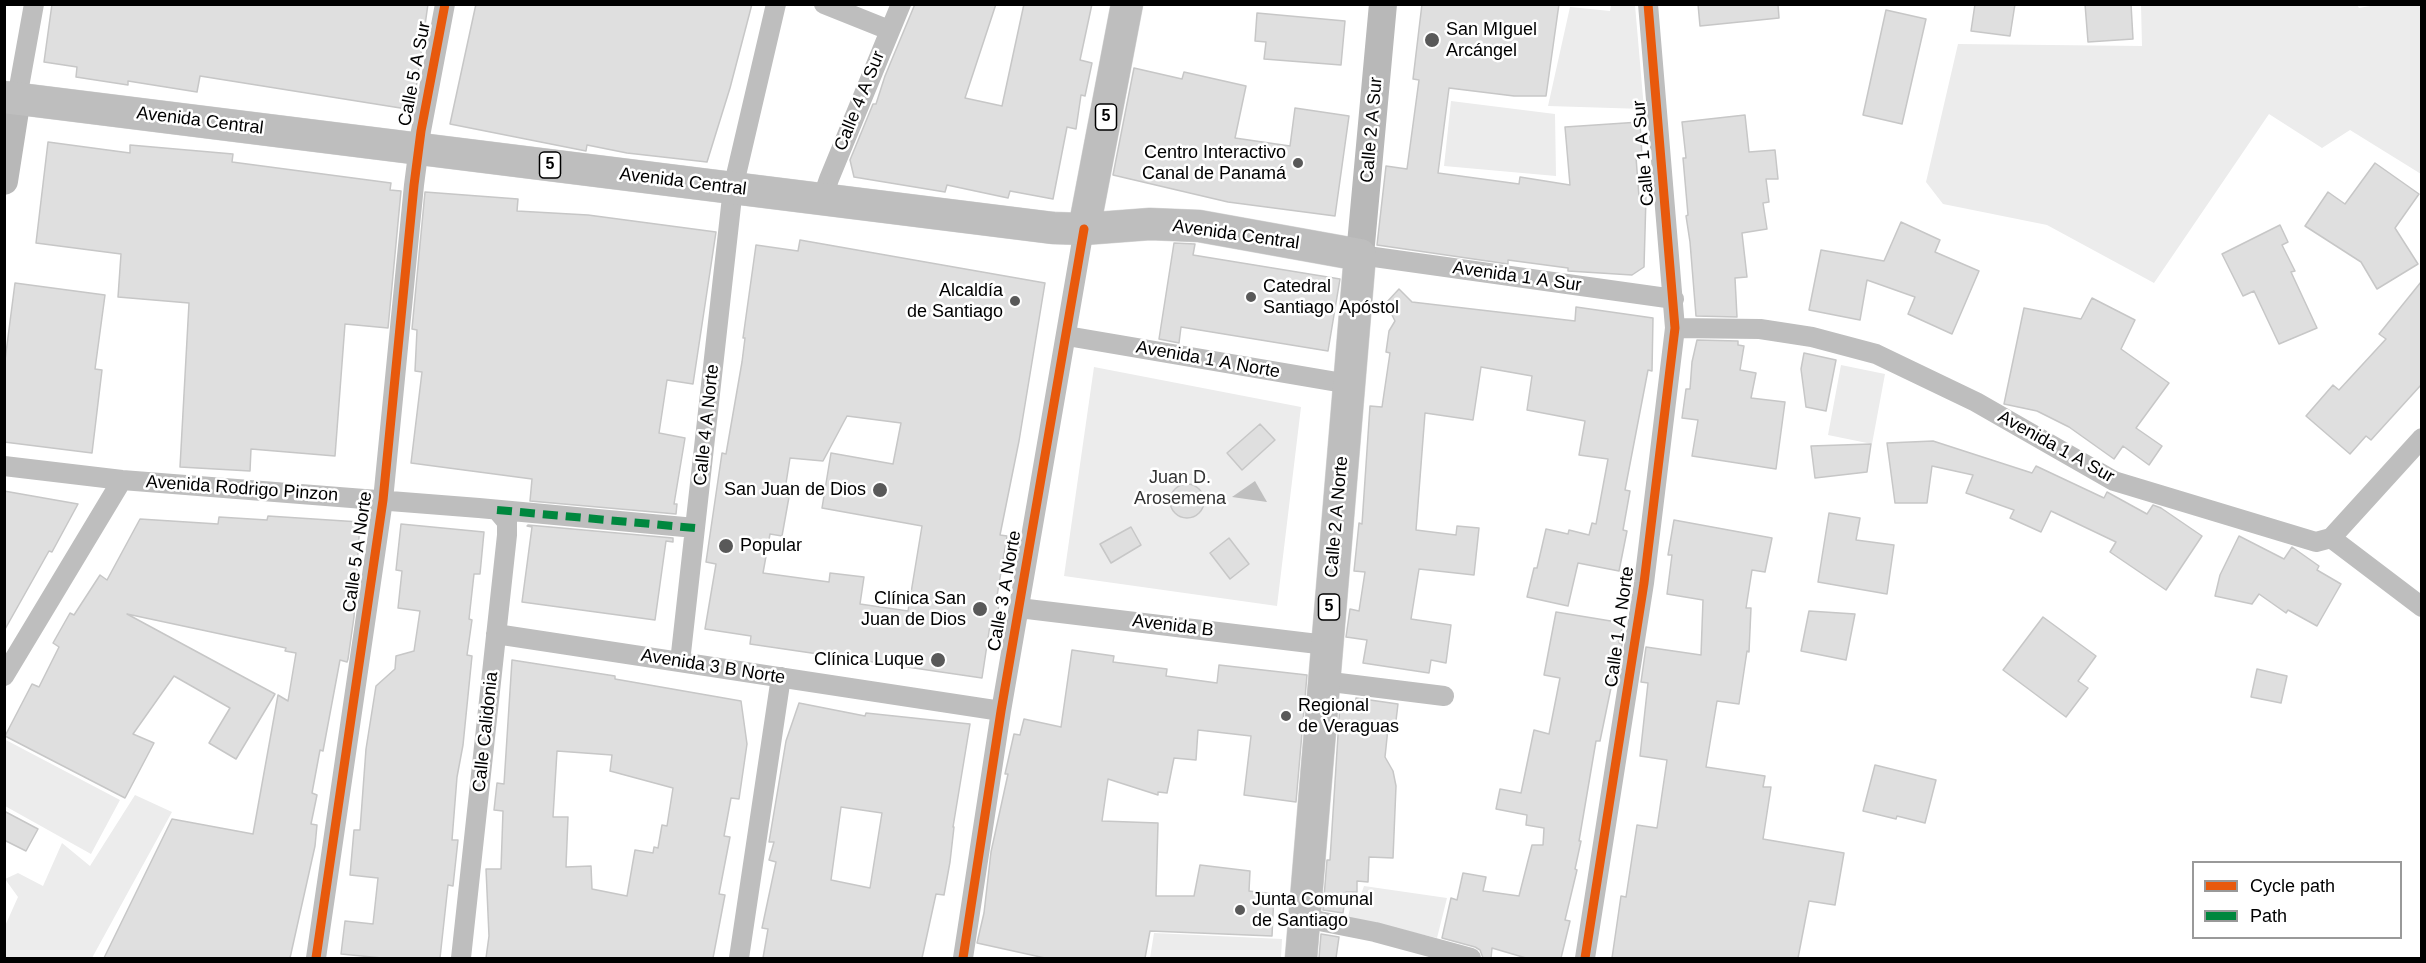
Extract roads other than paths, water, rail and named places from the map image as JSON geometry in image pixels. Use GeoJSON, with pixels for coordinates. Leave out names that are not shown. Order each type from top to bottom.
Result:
{"type":"FeatureCollection","features":[{"type":"Feature","properties":{"kind":"main road","name":"5"},"geometry":{"type":"LineString","coordinates":[[1077,222],[1127,4]]}},
{"type":"Feature","properties":{"kind":"main road","name":"Calle 2 A Sur"},"geometry":{"type":"LineString","coordinates":[[1360,255],[1383,4]]}},
{"type":"Feature","properties":{"kind":"main road","name":"Avenida Central"},"geometry":{"type":"LineString","coordinates":[[11,97],[822,199],[1077,222],[1198,226],[1360,255]]}},
{"type":"Feature","properties":{"kind":"main road"},"geometry":{"type":"LineString","coordinates":[[4,181],[11,97]]}},
{"type":"Feature","properties":{"kind":"main road","name":"Calle 2 A Norte"},"geometry":{"type":"LineString","coordinates":[[1300,958],[1360,255]]}},
{"type":"Feature","properties":{"kind":"street"},"geometry":{"type":"LineString","coordinates":[[11,97],[34,4]]}},
{"type":"Feature","properties":{"kind":"street","name":"Calle 5 A Sur"},"geometry":{"type":"LineString","coordinates":[[419,149],[445,4]]}},
{"type":"Feature","properties":{"kind":"street"},"geometry":{"type":"LineString","coordinates":[[733,188],[776,4]]}},
{"type":"Feature","properties":{"kind":"street"},"geometry":{"type":"LineString","coordinates":[[824,4],[889,30]]}},
{"type":"Feature","properties":{"kind":"street","name":"Calle 4 A Sur"},"geometry":{"type":"LineString","coordinates":[[822,199],[901,4]]}},
{"type":"Feature","properties":{"kind":"street","name":"Calle 1 A Sur"},"geometry":{"type":"LineString","coordinates":[[1648,4],[1674,299]]}},
{"type":"Feature","properties":{"kind":"street","name":"Calle 5 A Norte"},"geometry":{"type":"LineString","coordinates":[[316,958],[383,500],[419,149]]}},
{"type":"Feature","properties":{"kind":"street","name":"Calle 4 A Norte"},"geometry":{"type":"LineString","coordinates":[[680,662],[733,188]]}},
{"type":"Feature","properties":{"kind":"street","name":"Calle 3 A Norte"},"geometry":{"type":"LineString","coordinates":[[963,958],[1001,711],[1067,336],[1077,222]]}},
{"type":"Feature","properties":{"kind":"street","name":"Avenida 1 A Sur"},"geometry":{"type":"LineString","coordinates":[[1360,255],[1674,299]]}},
{"type":"Feature","properties":{"kind":"street","name":"Calle 1 A Norte"},"geometry":{"type":"LineString","coordinates":[[1585,958],[1644,583],[1675,328],[1674,299]]}},
{"type":"Feature","properties":{"kind":"street","name":"Avenida 1 A Sur"},"geometry":{"type":"LineString","coordinates":[[1675,328],[1760,330],[1812,337],[1876,354],[1976,402],[2114,481],[2316,542],[2331,538]]}},
{"type":"Feature","properties":{"kind":"street","name":"Avenida 1 A Norte"},"geometry":{"type":"LineString","coordinates":[[1067,336],[1349,384]]}},
{"type":"Feature","properties":{"kind":"street"},"geometry":{"type":"LineString","coordinates":[[2421,438],[2331,538],[2421,607]]}},
{"type":"Feature","properties":{"kind":"street","name":"Avenida Rodrigo Pinzon"},"geometry":{"type":"LineString","coordinates":[[4,466],[122,480],[383,500],[695,528]]}},
{"type":"Feature","properties":{"kind":"street"},"geometry":{"type":"LineString","coordinates":[[4,676],[122,480]]}},
{"type":"Feature","properties":{"kind":"street","name":"Calle Calidonia"},"geometry":{"type":"LineString","coordinates":[[461,958],[507,522],[497,510]]}},
{"type":"Feature","properties":{"kind":"street","name":"Avenida B"},"geometry":{"type":"LineString","coordinates":[[1019,608],[1326,645]]}},
{"type":"Feature","properties":{"kind":"street","name":"Avenida 3 B Norte"},"geometry":{"type":"LineString","coordinates":[[496,634],[1001,711]]}},
{"type":"Feature","properties":{"kind":"street"},"geometry":{"type":"LineString","coordinates":[[739,958],[781,677]]}},
{"type":"Feature","properties":{"kind":"street"},"geometry":{"type":"LineString","coordinates":[[1323,681],[1444,696]]}},
{"type":"Feature","properties":{"kind":"street"},"geometry":{"type":"LineString","coordinates":[[1304,918],[1374,932],[1471,958]]}},
{"type":"Feature","properties":{"kind":"place","name":"San MIguel Arcángel"},"geometry":{"type":"Point","coordinates":[1432,40]}},
{"type":"Feature","properties":{"kind":"place","name":"Centro Interactivo Canal de Panamá"},"geometry":{"type":"Point","coordinates":[1298,163]}},
{"type":"Feature","properties":{"kind":"place","name":"Catedral Santiago Apóstol"},"geometry":{"type":"Point","coordinates":[1251,297]}},
{"type":"Feature","properties":{"kind":"place","name":"Alcaldía de Santiago"},"geometry":{"type":"Point","coordinates":[1015,301]}},
{"type":"Feature","properties":{"kind":"place","name":"San Juan de Dios"},"geometry":{"type":"Point","coordinates":[880,490]}},
{"type":"Feature","properties":{"kind":"place","name":"Popular"},"geometry":{"type":"Point","coordinates":[726,546]}},
{"type":"Feature","properties":{"kind":"place","name":"Clínica San Juan de Dios"},"geometry":{"type":"Point","coordinates":[980,609]}},
{"type":"Feature","properties":{"kind":"place","name":"Clínica Luque"},"geometry":{"type":"Point","coordinates":[938,660]}},
{"type":"Feature","properties":{"kind":"place","name":"Regional de Veraguas"},"geometry":{"type":"Point","coordinates":[1286,716]}},
{"type":"Feature","properties":{"kind":"place","name":"Junta Comunal de Santiago"},"geometry":{"type":"Point","coordinates":[1240,910]}},
{"type":"Feature","properties":{"kind":"park label","name":"Juan D. Arosemena"},"geometry":{"type":"Point","coordinates":[1180,488]}}]}
